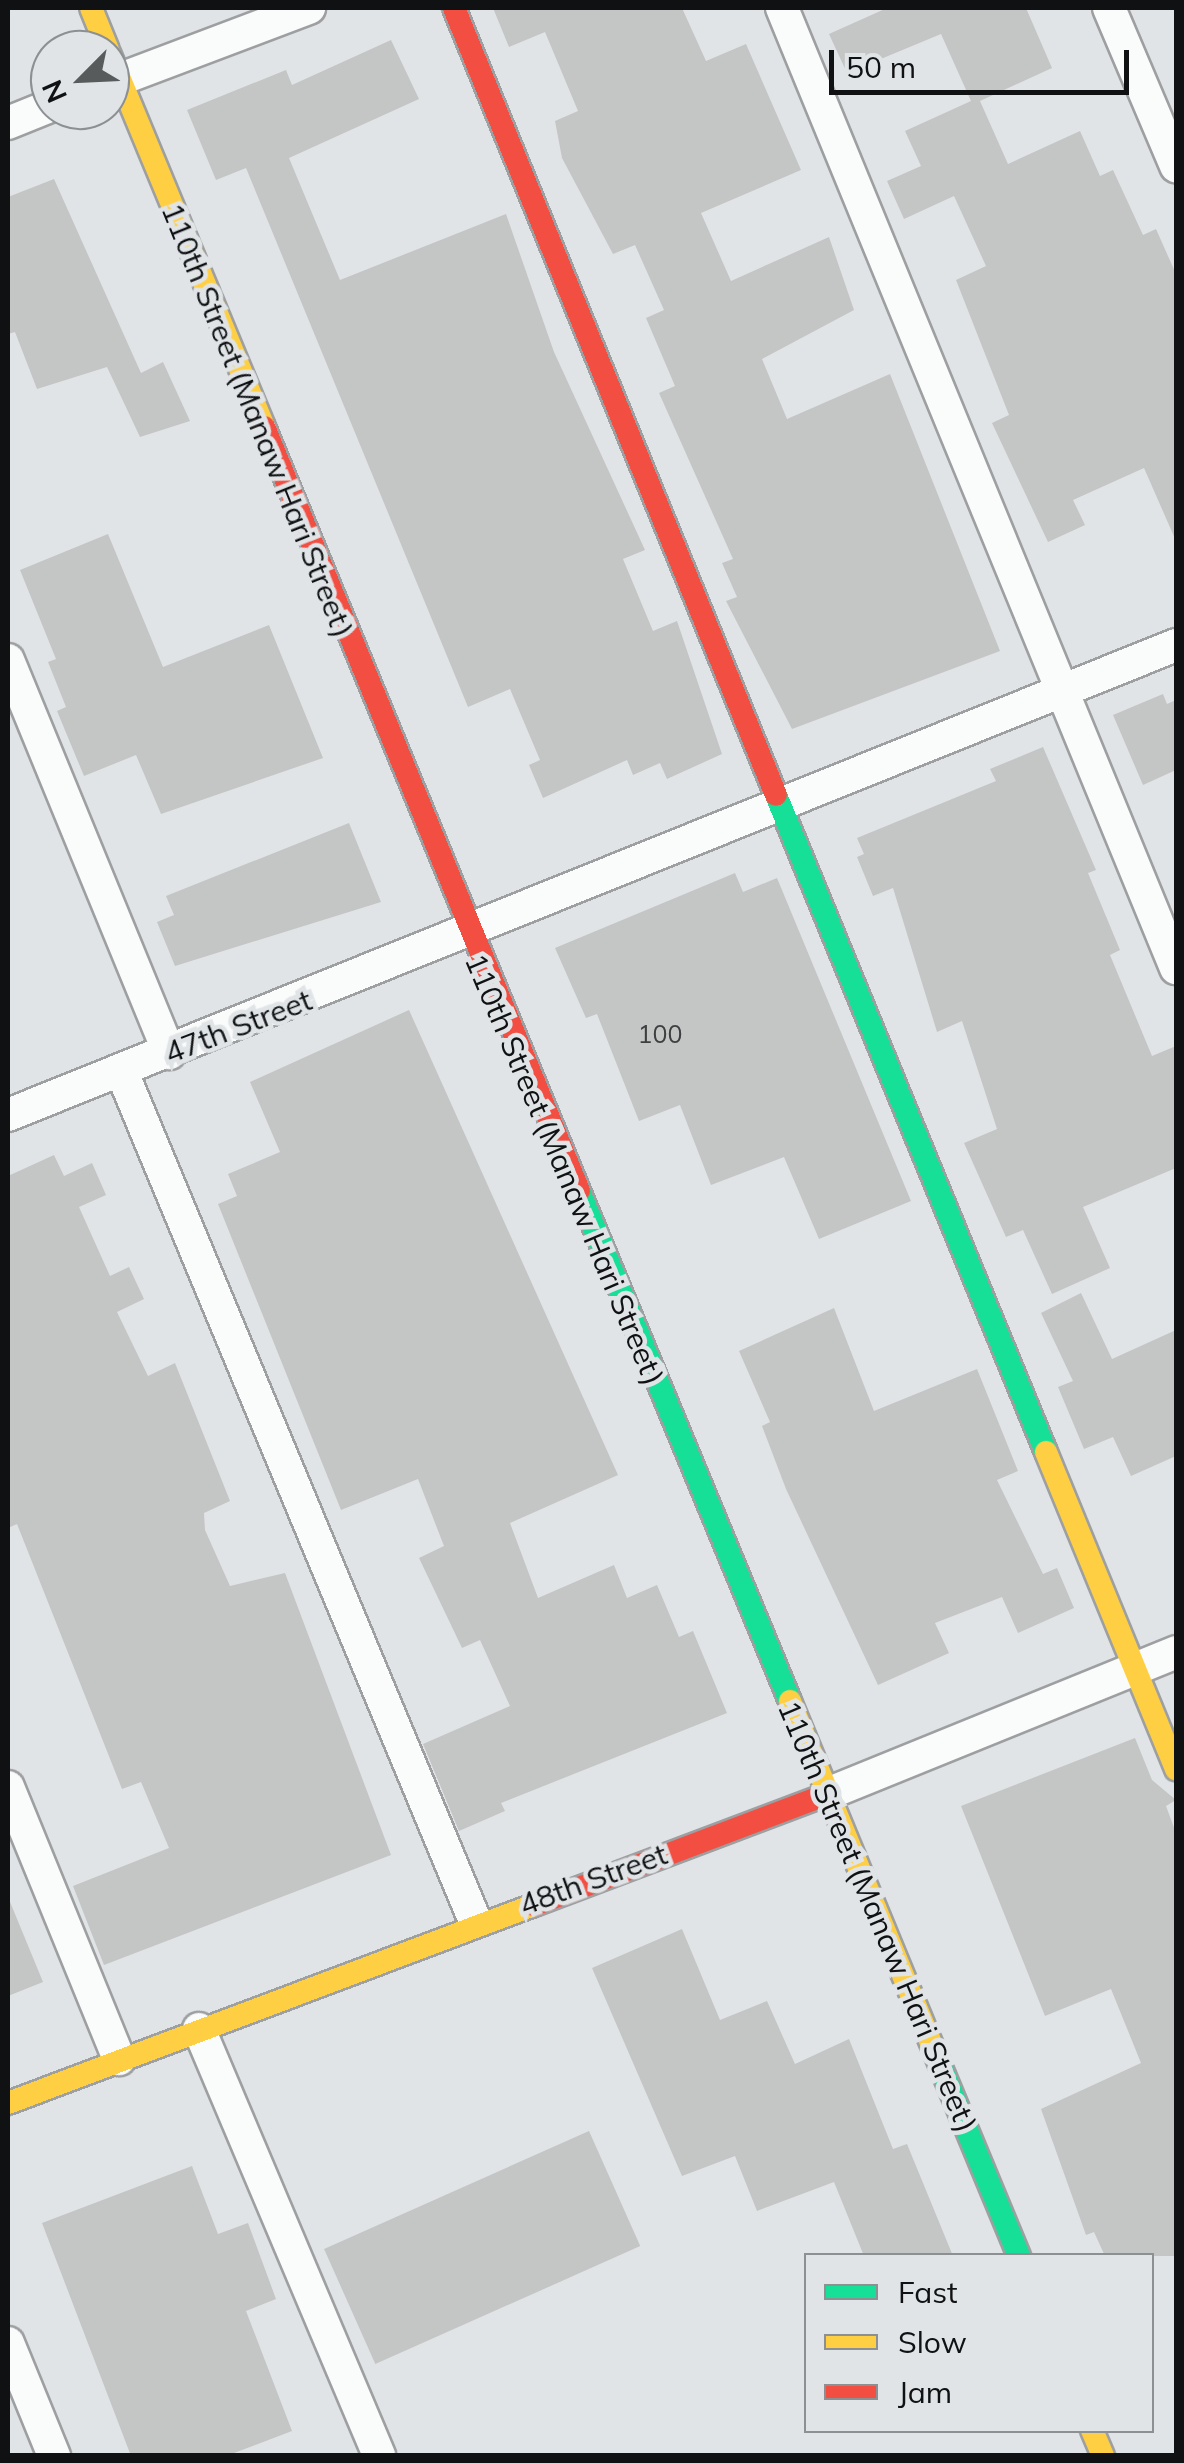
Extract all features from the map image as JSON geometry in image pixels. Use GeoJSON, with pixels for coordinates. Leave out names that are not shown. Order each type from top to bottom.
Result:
{"type":"FeatureCollection","features":[{"type":"Feature","properties":{"kind":"street"},"geometry":{"type":"LineString","coordinates":[[130,62],[309,8]]}},
{"type":"Feature","properties":{"kind":"street"},"geometry":{"type":"LineString","coordinates":[[454,8],[1176,1768]]}},
{"type":"Feature","properties":{"kind":"street"},"geometry":{"type":"LineString","coordinates":[[782,8],[1064,687],[1176,968]]}},
{"type":"Feature","properties":{"kind":"street"},"geometry":{"type":"LineString","coordinates":[[1110,8],[1176,166]]}},
{"type":"Feature","properties":{"kind":"street","name":"110th Street (Manaw Hari Street)"},"geometry":{"type":"LineString","coordinates":[[130,111],[468,936],[1018,2253]]}},
{"type":"Feature","properties":{"kind":"street","name":"47th Street"},"geometry":{"type":"LineString","coordinates":[[8,1115],[468,936],[781,802],[1176,645]]}},
{"type":"Feature","properties":{"kind":"street"},"geometry":{"type":"LineString","coordinates":[[8,660],[170,1052]]}},
{"type":"Feature","properties":{"kind":"street"},"geometry":{"type":"LineString","coordinates":[[121,1070],[475,1921]]}},
{"type":"Feature","properties":{"kind":"street","name":"48th Street"},"geometry":{"type":"LineString","coordinates":[[8,2103],[475,1921],[826,1794],[1176,1652]]}},
{"type":"Feature","properties":{"kind":"street"},"geometry":{"type":"LineString","coordinates":[[8,1787],[119,2060]]}},
{"type":"Feature","properties":{"kind":"street"},"geometry":{"type":"LineString","coordinates":[[199,2029],[379,2456]]}},
{"type":"Feature","properties":{"kind":"street"},"geometry":{"type":"LineString","coordinates":[[8,2343],[54,2456]]}},
{"type":"Feature","properties":{"kind":"building"},"geometry":{"type":"Polygon","coordinates":[[[493,8],[682,8],[706,61],[746,44],[801,170],[701,213],[731,281],[829,237],[854,310],[762,359],[787,419],[890,374],[1000,651],[792,729],[726,601],[737,597],[722,563],[733,559],[659,393],[675,386],[646,318],[664,310],[635,245],[613,254],[562,158],[555,121],[578,111],[545,32],[509,47],[493,8]]]}},
{"type":"Feature","properties":{"kind":"building"},"geometry":{"type":"Polygon","coordinates":[[[887,8],[1026,8],[1052,68],[980,101],[1008,164],[1080,131],[1100,176],[1113,170],[1143,235],[1156,229],[1176,274],[1176,541],[1144,468],[1073,500],[1085,525],[1048,542],[992,423],[1009,415],[956,280],[986,266],[954,196],[904,219],[887,181],[921,166],[905,131],[971,101],[941,34],[847,73],[829,34],[887,8]]]}},
{"type":"Feature","properties":{"kind":"building"},"geometry":{"type":"Polygon","coordinates":[[[391,40],[419,99],[289,158],[340,280],[506,214],[554,352],[645,550],[623,559],[653,631],[677,621],[722,754],[667,779],[660,763],[633,775],[627,760],[543,798],[529,765],[540,760],[510,689],[468,707],[246,168],[216,180],[187,110],[286,70],[292,85],[391,40]]]}},
{"type":"Feature","properties":{"kind":"building"},"geometry":{"type":"Polygon","coordinates":[[[54,179],[141,373],[163,362],[190,421],[140,437],[107,367],[37,389],[15,332],[8,334],[8,197],[54,179]]]}},
{"type":"Feature","properties":{"kind":"building"},"geometry":{"type":"Polygon","coordinates":[[[108,534],[163,667],[269,625],[323,758],[161,814],[136,755],[84,776],[57,711],[66,707],[48,662],[56,659],[20,570],[108,534]]]}},
{"type":"Feature","properties":{"kind":"building"},"geometry":{"type":"Polygon","coordinates":[[[1163,694],[1167,704],[1176,700],[1176,770],[1143,785],[1113,715],[1163,694]]]}},
{"type":"Feature","properties":{"kind":"building"},"geometry":{"type":"Polygon","coordinates":[[[1043,747],[1096,870],[1088,873],[1120,950],[1110,955],[1152,1056],[1176,1046],[1176,1168],[1083,1207],[1110,1268],[1052,1294],[1023,1230],[1006,1237],[964,1143],[997,1129],[962,1021],[937,1032],[893,888],[873,896],[857,857],[864,854],[857,838],[996,781],[990,769],[1043,747]]]}},
{"type":"Feature","properties":{"kind":"building"},"geometry":{"type":"Polygon","coordinates":[[[349,823],[381,902],[175,966],[157,922],[174,915],[166,896],[349,823]]]}},
{"type":"Feature","properties":{"kind":"building"},"geometry":{"type":"Polygon","coordinates":[[[735,873],[743,892],[777,878],[911,1201],[819,1239],[784,1157],[711,1185],[680,1105],[639,1121],[597,1014],[586,1018],[555,948],[735,873]]]}},
{"type":"Feature","properties":{"kind":"building"},"geometry":{"type":"Polygon","coordinates":[[[409,1010],[618,1475],[510,1523],[538,1598],[614,1565],[627,1598],[657,1585],[679,1637],[693,1631],[727,1713],[501,1803],[505,1811],[459,1831],[423,1744],[510,1706],[480,1640],[462,1648],[419,1558],[444,1546],[418,1479],[341,1510],[218,1204],[237,1196],[228,1174],[280,1152],[250,1082],[409,1010]]]}},
{"type":"Feature","properties":{"kind":"building"},"geometry":{"type":"Polygon","coordinates":[[[54,1155],[64,1176],[92,1163],[106,1195],[79,1207],[110,1276],[129,1267],[144,1299],[117,1312],[148,1376],[175,1363],[230,1501],[204,1513],[205,1530],[230,1586],[285,1573],[391,1855],[104,1965],[73,1886],[169,1848],[141,1782],[122,1789],[17,1524],[8,1528],[8,1176],[54,1155]]]}},
{"type":"Feature","properties":{"kind":"building"},"geometry":{"type":"Polygon","coordinates":[[[1081,1293],[1112,1359],[1176,1330],[1176,1456],[1131,1476],[1113,1437],[1084,1449],[1058,1387],[1073,1381],[1041,1313],[1081,1293]]]}},
{"type":"Feature","properties":{"kind":"building"},"geometry":{"type":"Polygon","coordinates":[[[834,1308],[874,1411],[977,1369],[1018,1471],[997,1480],[1043,1574],[1057,1568],[1074,1608],[1018,1633],[1002,1597],[935,1623],[949,1653],[878,1685],[786,1489],[762,1426],[770,1422],[739,1351],[834,1308]]]}},
{"type":"Feature","properties":{"kind":"building"},"geometry":{"type":"Polygon","coordinates":[[[1135,1738],[1152,1780],[1176,1800],[1166,1806],[1176,1833],[1176,2256],[1104,2253],[1094,2232],[1086,2235],[1041,2109],[1141,2063],[1111,1989],[1045,2016],[961,1806],[1135,1738]]]}},
{"type":"Feature","properties":{"kind":"building"},"geometry":{"type":"Polygon","coordinates":[[[8,1897],[43,1982],[8,1996],[8,1897]]]}},
{"type":"Feature","properties":{"kind":"building"},"geometry":{"type":"Polygon","coordinates":[[[682,1929],[720,2020],[767,2001],[795,2064],[849,2039],[893,2149],[907,2144],[952,2253],[863,2253],[834,2182],[757,2211],[735,2156],[682,2176],[592,1968],[682,1929]]]}},
{"type":"Feature","properties":{"kind":"building"},"geometry":{"type":"Polygon","coordinates":[[[589,2131],[640,2246],[375,2364],[324,2249],[589,2131]]]}},
{"type":"Feature","properties":{"kind":"building"},"geometry":{"type":"Polygon","coordinates":[[[192,2166],[218,2234],[248,2223],[276,2299],[246,2311],[292,2431],[226,2456],[131,2456],[42,2223],[192,2166]]]}},
{"type":"Feature","properties":{"kind":"traffic: fast"},"geometry":{"type":"LineString","coordinates":[[776,795],[1046,1452]]}},
{"type":"Feature","properties":{"kind":"traffic: fast"},"geometry":{"type":"LineString","coordinates":[[579,1191],[790,1701]]}},
{"type":"Feature","properties":{"kind":"traffic: fast"},"geometry":{"type":"LineString","coordinates":[[935,2053],[1018,2253]]}},
{"type":"Feature","properties":{"kind":"traffic: slow"},"geometry":{"type":"LineString","coordinates":[[91,8],[100,30]]}},
{"type":"Feature","properties":{"kind":"traffic: slow"},"geometry":{"type":"LineString","coordinates":[[130,103],[264,427]]}},
{"type":"Feature","properties":{"kind":"traffic: slow"},"geometry":{"type":"LineString","coordinates":[[1046,1452],[1176,1769]]}},
{"type":"Feature","properties":{"kind":"traffic: slow"},"geometry":{"type":"LineString","coordinates":[[790,1701],[935,2053]]}},
{"type":"Feature","properties":{"kind":"traffic: slow"},"geometry":{"type":"LineString","coordinates":[[8,2103],[534,1905]]}},
{"type":"Feature","properties":{"kind":"traffic: slow"},"geometry":{"type":"LineString","coordinates":[[1093,2433],[1103,2456]]}},
{"type":"Feature","properties":{"kind":"traffic: jam"},"geometry":{"type":"LineString","coordinates":[[454,8],[776,795]]}},
{"type":"Feature","properties":{"kind":"traffic: jam"},"geometry":{"type":"LineString","coordinates":[[264,427],[579,1191]]}},
{"type":"Feature","properties":{"kind":"traffic: jam"},"geometry":{"type":"LineString","coordinates":[[534,1905],[827,1794]]}}]}
